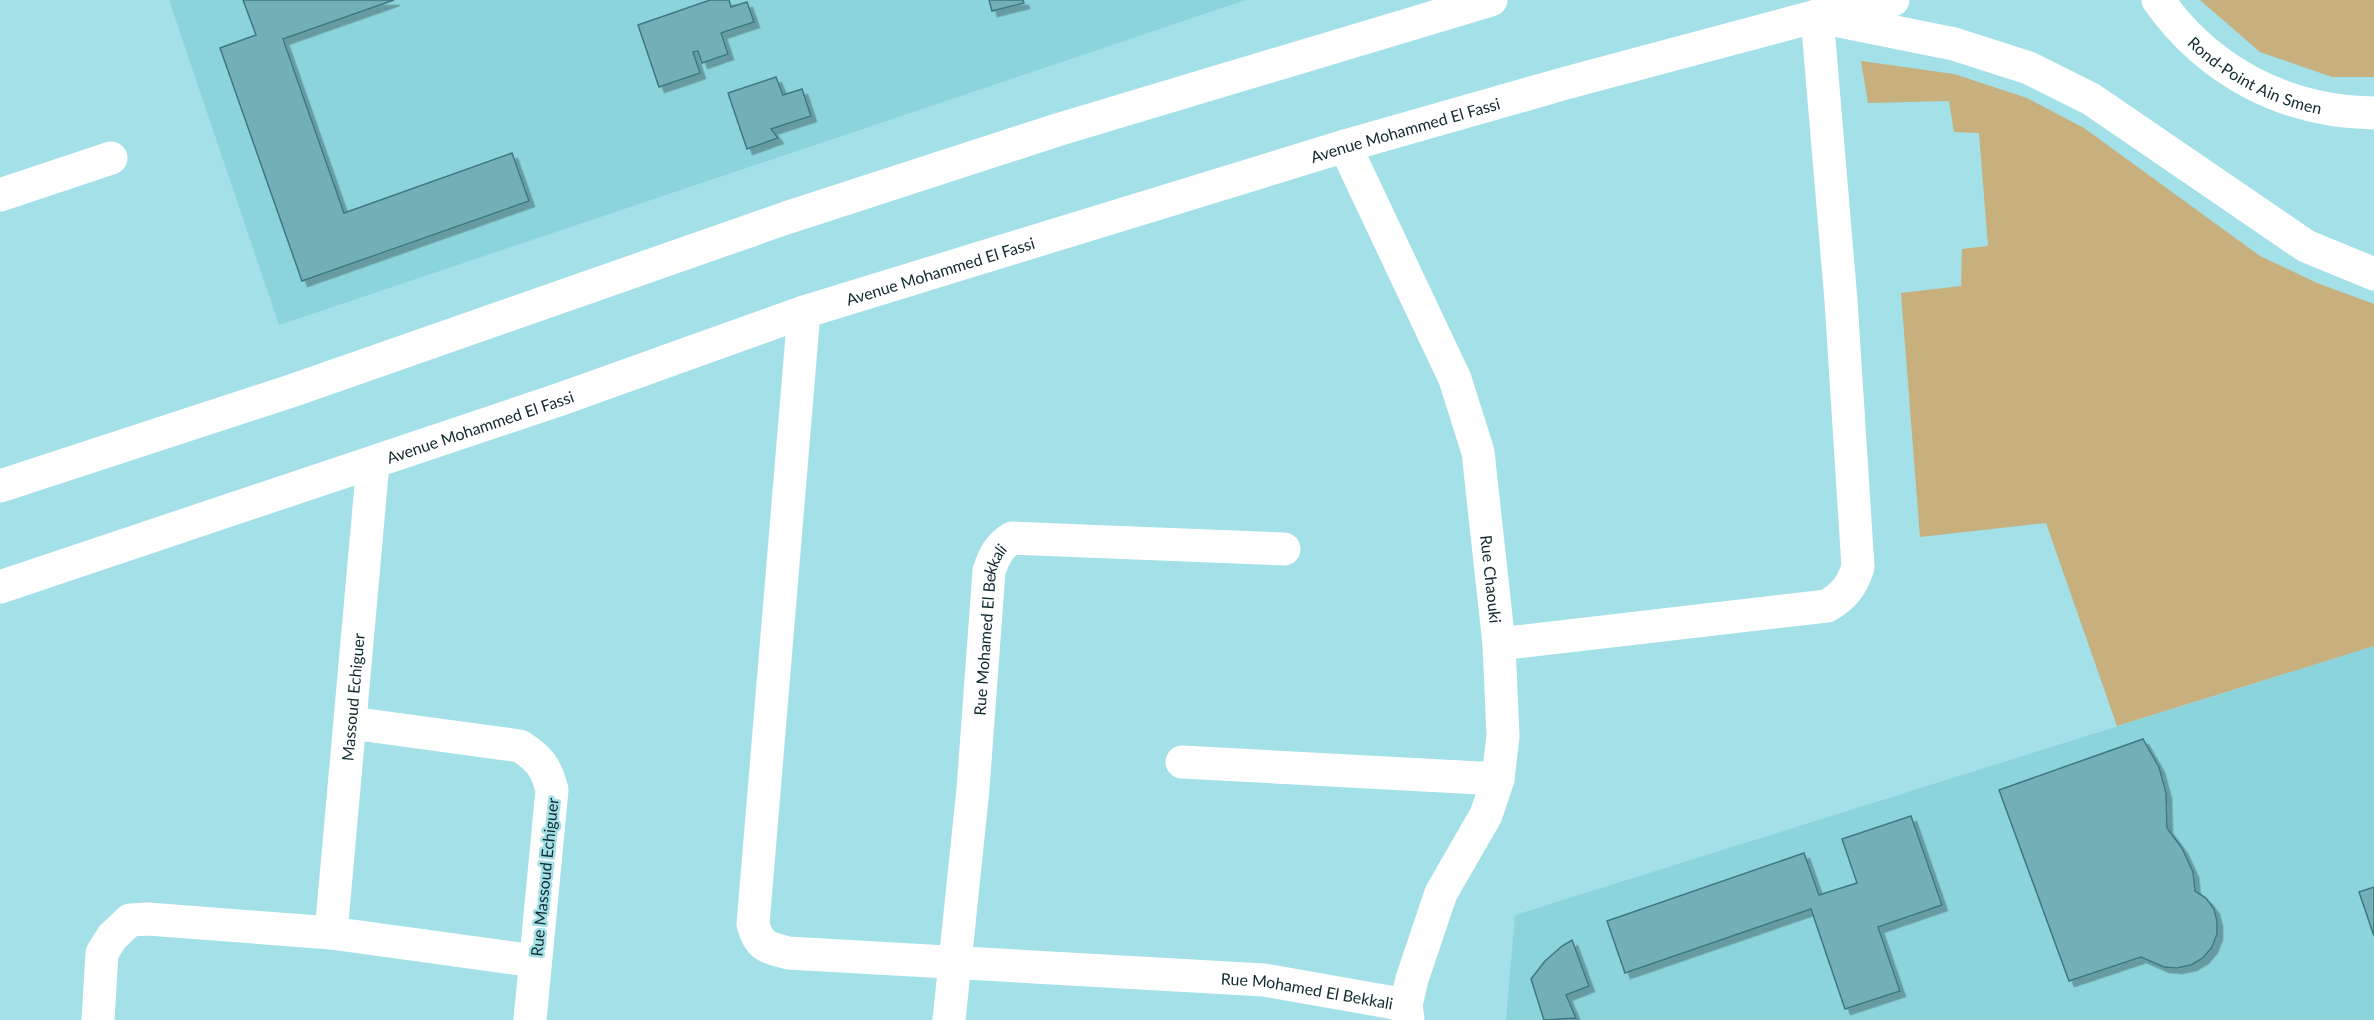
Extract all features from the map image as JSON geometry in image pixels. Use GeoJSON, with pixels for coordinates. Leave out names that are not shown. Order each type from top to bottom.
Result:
{"type":"FeatureCollection","features":[{"type":"Feature","properties":{"kind":"main road"},"geometry":{"type":"LineString","coordinates":[[0,486],[294,390],[786,218],[1034,137],[1491,0]]}},
{"type":"Feature","properties":{"kind":"main road","name":"Avenue Mohammed El Fassi"},"geometry":{"type":"LineString","coordinates":[[0,587],[561,399],[804,312],[1345,146],[1566,83],[1817,16],[1893,0]]}},
{"type":"Feature","properties":{"kind":"main road","name":"Rond-Point Ain Smen"},"geometry":{"type":"LineString","coordinates":[[2158,0],[2176,24],[2203,52],[2235,75],[2260,89],[2316,108],[2374,113]]}},
{"type":"Feature","properties":{"kind":"main road"},"geometry":{"type":"LineString","coordinates":[[1499,644],[1827,606],[1841,598],[1853,582],[1858,567],[1851,452],[1817,16],[1954,44],[2030,68],[2091,99],[2306,246],[2374,274]]}},
{"type":"Feature","properties":{"kind":"main road","name":"Rue Chaouki"},"geometry":{"type":"LineString","coordinates":[[1345,146],[1455,379],[1471,424],[1478,452],[1499,644],[1503,736],[1498,779],[1486,814],[1441,893],[1424,941],[1407,1013]]}},
{"type":"Feature","properties":{"kind":"main road"},"geometry":{"type":"LineString","coordinates":[[0,195],[111,158]]}},
{"type":"Feature","properties":{"kind":"main road","name":"Rue Mohamed El Bekkali"},"geometry":{"type":"LineString","coordinates":[[804,312],[753,924],[756,938],[766,946],[788,953],[1264,980],[1407,1013]]}},
{"type":"Feature","properties":{"kind":"main road","name":"Massoud Echiguer"},"geometry":{"type":"LineString","coordinates":[[331,933],[373,463]]}},
{"type":"Feature","properties":{"kind":"main road","name":"Rue Mohamed El Bekkali"},"geometry":{"type":"LineString","coordinates":[[949,1020],[973,789],[989,571],[993,557],[1002,544],[1012,538],[1284,549]]}},
{"type":"Feature","properties":{"kind":"main road","name":"Rue Massoud Echiguer"},"geometry":{"type":"LineString","coordinates":[[351,723],[520,746],[535,756],[547,771],[552,790],[530,1020]]}},
{"type":"Feature","properties":{"kind":"main road"},"geometry":{"type":"LineString","coordinates":[[1182,762],[1498,779]]}},
{"type":"Feature","properties":{"kind":"main road"},"geometry":{"type":"LineString","coordinates":[[98,1020],[102,953],[112,937],[130,920],[331,933],[535,961]]}},
{"type":"Feature","properties":{"kind":"shaded area"},"geometry":{"type":"Polygon","coordinates":[[[169,0],[1246,0],[279,325],[169,0]]]}},
{"type":"Feature","properties":{"kind":"shaded area"},"geometry":{"type":"Polygon","coordinates":[[[2200,0],[2374,0],[2374,77],[2332,77],[2260,52],[2200,0]]]}},
{"type":"Feature","properties":{"kind":"shaded area"},"geometry":{"type":"Polygon","coordinates":[[[1861,61],[1954,74],[2027,98],[2084,128],[2260,256],[2317,283],[2374,304],[2374,646],[2117,726],[2046,523],[1920,537],[1901,293],[1961,286],[1962,249],[1988,246],[1979,133],[1954,132],[1949,101],[1868,103],[1861,61]]]}},
{"type":"Feature","properties":{"kind":"shaded area"},"geometry":{"type":"Polygon","coordinates":[[[2374,646],[2374,1020],[1506,1020],[1515,915],[2374,646]]]}},
{"type":"Feature","properties":{"kind":"building"},"geometry":{"type":"Polygon","coordinates":[[[243,0],[394,0],[283,39],[344,213],[512,153],[529,201],[302,281],[220,48],[256,35],[243,0]]]}},
{"type":"Feature","properties":{"kind":"building"},"geometry":{"type":"Polygon","coordinates":[[[710,0],[729,0],[731,7],[747,2],[754,22],[721,33],[728,54],[702,63],[698,51],[693,52],[700,73],[659,87],[638,25],[710,0]]]}},
{"type":"Feature","properties":{"kind":"building"},"geometry":{"type":"Polygon","coordinates":[[[989,0],[1023,0],[1024,3],[992,11],[989,0]]]}},
{"type":"Feature","properties":{"kind":"building"},"geometry":{"type":"Polygon","coordinates":[[[776,77],[783,95],[802,89],[811,116],[771,129],[778,138],[747,149],[728,93],[776,77]]]}},
{"type":"Feature","properties":{"kind":"building"},"geometry":{"type":"Polygon","coordinates":[[[2143,739],[2159,767],[2166,793],[2167,828],[2182,848],[2193,872],[2195,891],[2206,898],[2214,909],[2217,934],[2212,947],[2203,958],[2191,965],[2177,968],[2164,967],[2141,957],[2069,981],[1999,790],[2143,739]]]}},
{"type":"Feature","properties":{"kind":"building"},"geometry":{"type":"Polygon","coordinates":[[[1911,816],[1942,905],[1878,927],[1900,991],[1845,1009],[1811,909],[1625,973],[1607,921],[1804,853],[1819,895],[1857,883],[1842,839],[1911,816]]]}},
{"type":"Feature","properties":{"kind":"building"},"geometry":{"type":"Polygon","coordinates":[[[2374,887],[2374,936],[2359,892],[2374,887]]]}},
{"type":"Feature","properties":{"kind":"building"},"geometry":{"type":"Polygon","coordinates":[[[1572,940],[1589,986],[1566,995],[1576,1018],[1544,1020],[1531,979],[1545,961],[1572,940]]]}}]}
